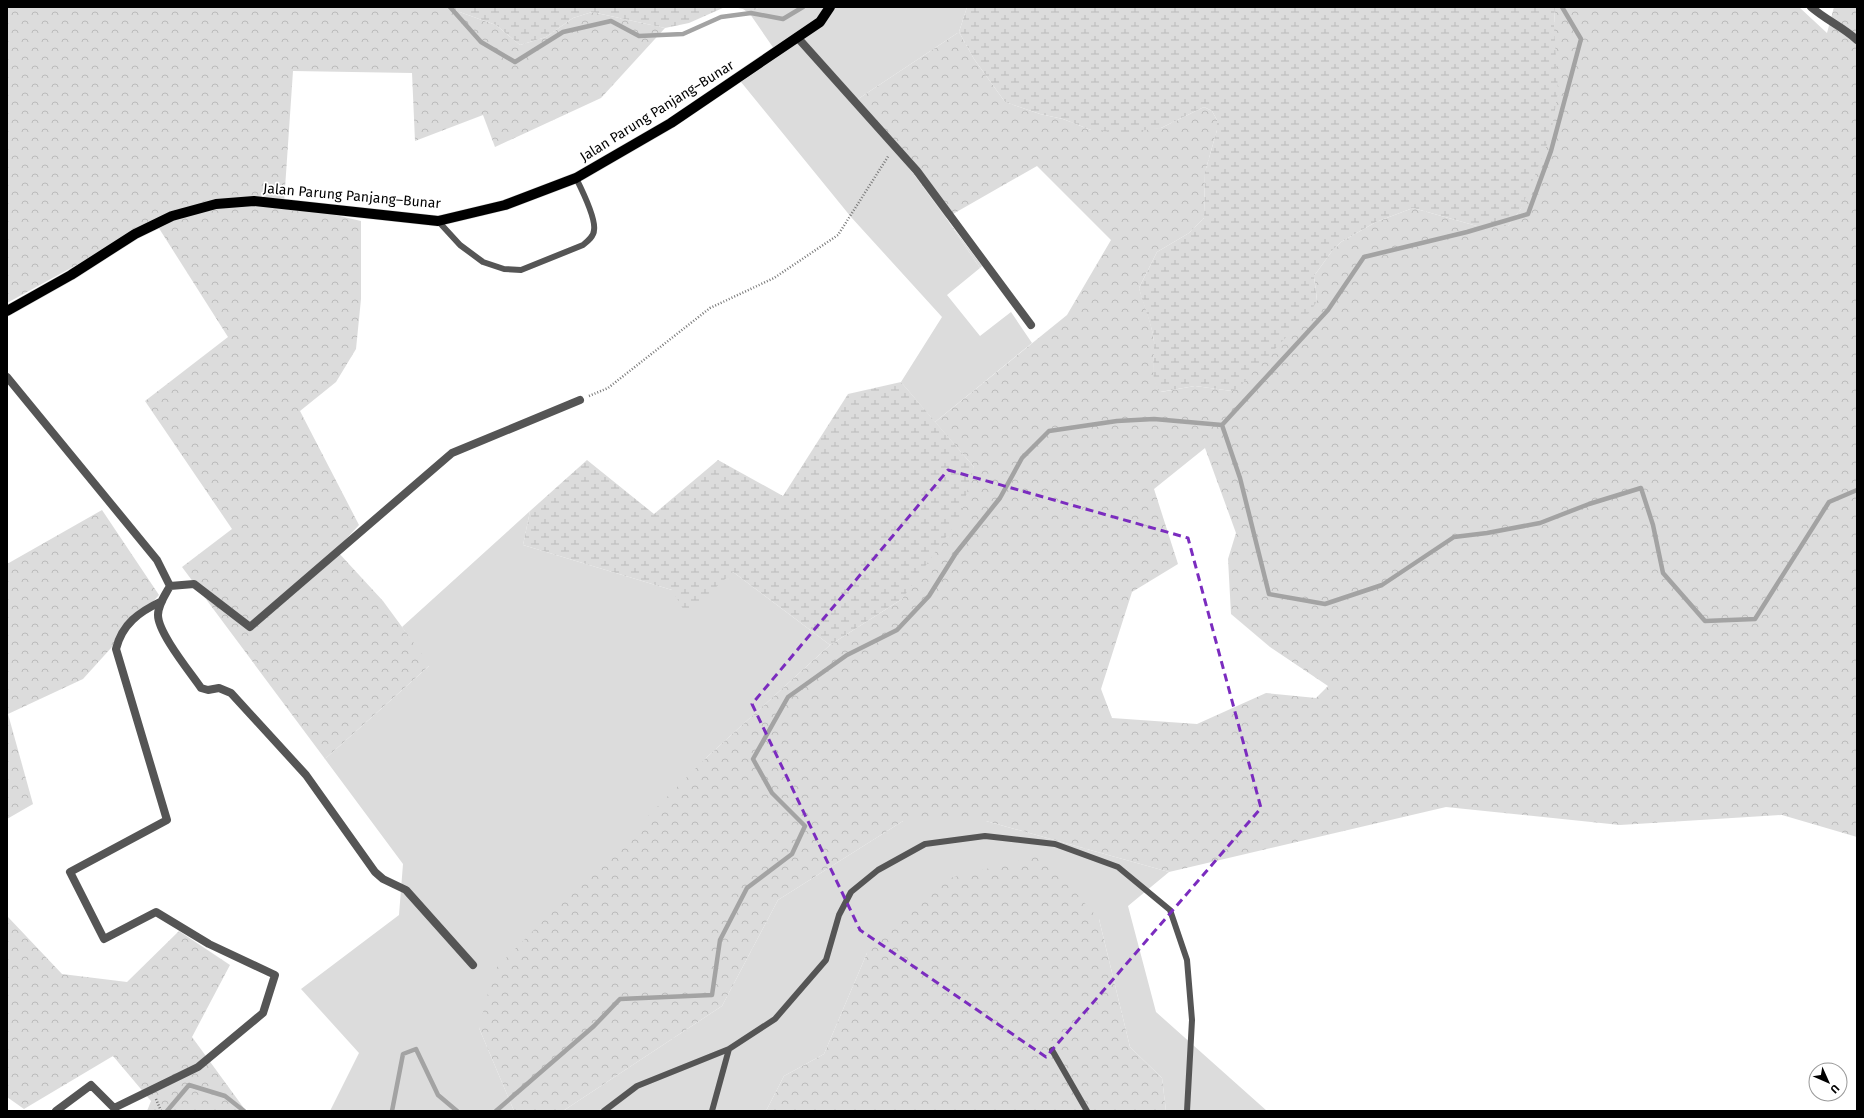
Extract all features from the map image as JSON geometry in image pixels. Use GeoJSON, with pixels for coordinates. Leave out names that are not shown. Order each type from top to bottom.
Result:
{"type":"FeatureCollection","features":[{"type":"Feature","properties":{"kind":"main road","name":"Jalan Parung Panjang–Bunar"},"geometry":{"type":"LineString","coordinates":[[7,311],[71,275],[135,234],[172,216],[216,204],[254,201],[438,221],[505,205],[576,178],[671,123],[820,22],[830,7]]}},
{"type":"Feature","properties":{"kind":"street"},"geometry":{"type":"LineString","coordinates":[[1811,7],[1825,19],[1849,33],[1857,40]]}},
{"type":"Feature","properties":{"kind":"street"},"geometry":{"type":"LineString","coordinates":[[797,37],[917,171],[1031,325]]}},
{"type":"Feature","properties":{"kind":"street"},"geometry":{"type":"LineString","coordinates":[[7,377],[157,560],[170,586]]}},
{"type":"Feature","properties":{"kind":"street"},"geometry":{"type":"LineString","coordinates":[[170,586],[194,584],[250,627],[452,453],[580,400]]}},
{"type":"Feature","properties":{"kind":"street"},"geometry":{"type":"LineString","coordinates":[[170,586],[162,602],[158,615],[161,629],[201,688],[208,690],[219,688],[232,693],[306,775],[375,872],[383,879],[406,890],[473,965]]}},
{"type":"Feature","properties":{"kind":"street"},"geometry":{"type":"LineString","coordinates":[[56,1111],[91,1085],[114,1108],[198,1067],[263,1013],[275,975],[209,944],[156,912],[104,939],[70,872],[167,820],[116,649],[119,636],[142,611],[162,602]]}},
{"type":"Feature","properties":{"kind":"lane"},"geometry":{"type":"LineString","coordinates":[[438,221],[460,246],[482,262],[504,269],[521,270],[583,245],[590,238],[595,229],[590,212],[576,178]]}},
{"type":"Feature","properties":{"kind":"lane"},"geometry":{"type":"LineString","coordinates":[[604,1111],[637,1086],[729,1049],[775,1019],[796,997],[826,960],[839,915],[851,892],[878,870],[925,844],[985,836],[1055,844],[1118,867],[1170,910],[1187,960],[1192,1020],[1187,1111]]}},
{"type":"Feature","properties":{"kind":"lane"},"geometry":{"type":"LineString","coordinates":[[712,1111],[729,1049]]}},
{"type":"Feature","properties":{"kind":"lane"},"geometry":{"type":"LineString","coordinates":[[1052,1050],[1087,1111]]}},
{"type":"Feature","properties":{"kind":"path"},"geometry":{"type":"LineString","coordinates":[[580,400],[608,388],[710,308],[774,278],[838,235],[894,146]]}},
{"type":"Feature","properties":{"kind":"highlighted area"},"geometry":{"type":"Polygon","coordinates":[[[948,470],[1188,538],[1261,808],[1046,1057],[860,930],[752,704],[948,470]]]}},
{"type":"Feature","properties":{"kind":"green space"},"geometry":{"type":"Polygon","coordinates":[[[7,7],[452,7],[454,10],[496,25],[520,45],[546,37],[573,18],[592,12],[665,28],[601,98],[495,147],[483,115],[415,141],[412,73],[293,71],[284,203],[361,221],[361,299],[356,349],[336,382],[300,411],[359,525],[336,550],[383,601],[430,665],[325,759],[182,567],[232,529],[145,401],[228,337],[155,222],[7,303],[7,7]]]}},
{"type":"Feature","properties":{"kind":"green space"},"geometry":{"type":"Polygon","coordinates":[[[452,7],[725,7],[689,23],[665,28],[592,12],[573,18],[546,37],[520,45],[496,25],[454,10],[452,7]]]}},
{"type":"Feature","properties":{"kind":"green space"},"geometry":{"type":"Polygon","coordinates":[[[733,7],[759,7],[750,14],[743,9],[733,7]]]}},
{"type":"Feature","properties":{"kind":"green space"},"geometry":{"type":"Polygon","coordinates":[[[759,7],[967,7],[959,32],[858,99],[946,218],[980,268],[947,295],[980,336],[1011,312],[1032,343],[935,422],[901,382],[942,317],[851,217],[741,82],[779,56],[750,14],[759,7]]]}},
{"type":"Feature","properties":{"kind":"green space"},"geometry":{"type":"Polygon","coordinates":[[[967,7],[1555,7],[1554,27],[1558,91],[1551,135],[1521,209],[1508,226],[1477,226],[1413,208],[1376,222],[1341,242],[1332,251],[1314,276],[1317,301],[1310,312],[1239,387],[1232,391],[1195,386],[1160,392],[1155,382],[1153,368],[1153,335],[1139,288],[1157,252],[1189,233],[1204,218],[1205,172],[1217,130],[1217,120],[1212,111],[1204,107],[1161,128],[1123,133],[1091,130],[1063,119],[1040,114],[1005,102],[974,59],[959,32],[967,7]]]}},
{"type":"Feature","properties":{"kind":"green space"},"geometry":{"type":"Polygon","coordinates":[[[1555,7],[1799,7],[1827,33],[1834,7],[1857,7],[1857,837],[1782,815],[1620,825],[1446,807],[1169,872],[986,821],[903,821],[778,900],[722,1006],[563,1111],[514,1111],[479,1028],[494,970],[707,757],[830,645],[902,599],[974,467],[935,422],[1067,315],[1111,240],[1037,166],[946,218],[858,99],[959,32],[974,59],[1005,102],[1040,114],[1063,119],[1091,130],[1161,128],[1204,107],[1212,111],[1217,120],[1217,130],[1205,172],[1204,218],[1189,233],[1157,252],[1139,288],[1153,335],[1154,376],[1155,382],[1161,392],[1195,386],[1232,391],[1317,300],[1314,276],[1332,251],[1341,242],[1376,222],[1413,208],[1477,226],[1508,226],[1521,209],[1554,27],[1555,7]],[[1205,448],[1154,489],[1178,564],[1132,592],[1101,689],[1112,718],[1197,724],[1266,693],[1316,698],[1328,686],[1270,647],[1231,614],[1228,559],[1236,533],[1205,448]]]}},
{"type":"Feature","properties":{"kind":"green space"},"geometry":{"type":"Polygon","coordinates":[[[946,218],[982,266],[980,268],[946,218]]]}},
{"type":"Feature","properties":{"kind":"green space"},"geometry":{"type":"Polygon","coordinates":[[[901,382],[974,467],[960,517],[902,599],[830,645],[733,572],[686,614],[672,590],[523,545],[530,511],[587,460],[654,514],[718,460],[783,496],[848,394],[901,382]]]}},
{"type":"Feature","properties":{"kind":"green space"},"geometry":{"type":"Polygon","coordinates":[[[102,510],[159,595],[83,679],[8,714],[33,804],[7,819],[7,564],[102,510]]]}},
{"type":"Feature","properties":{"kind":"green space"},"geometry":{"type":"Polygon","coordinates":[[[530,511],[523,545],[672,590],[733,572],[830,645],[707,757],[479,1028],[514,1111],[330,1111],[359,1053],[301,989],[399,915],[403,864],[325,759],[429,666],[402,627],[530,511]]]}},
{"type":"Feature","properties":{"kind":"green space"},"geometry":{"type":"Polygon","coordinates":[[[903,821],[986,821],[1169,872],[1128,906],[1156,1012],[1267,1111],[1166,1111],[1162,1078],[1130,1047],[1099,919],[867,953],[824,1054],[784,1076],[766,1111],[563,1111],[722,1006],[778,900],[903,821]]]}},
{"type":"Feature","properties":{"kind":"green space"},"geometry":{"type":"Polygon","coordinates":[[[1042,855],[1099,919],[1130,1047],[1162,1078],[1166,1111],[766,1111],[784,1076],[824,1054],[867,953],[946,879],[1042,855]]]}},
{"type":"Feature","properties":{"kind":"green space"},"geometry":{"type":"Polygon","coordinates":[[[8,917],[62,974],[127,982],[179,931],[230,965],[192,1037],[246,1111],[147,1111],[151,1101],[113,1056],[24,1109],[7,1097],[8,917]]]}},
{"type":"Feature","properties":{"kind":"waterway"},"geometry":{"type":"LineString","coordinates":[[450,7],[481,42],[515,62],[563,32],[611,21],[639,36],[683,34],[721,17],[751,13],[783,19],[803,7]]}},
{"type":"Feature","properties":{"kind":"waterway"},"geometry":{"type":"LineString","coordinates":[[1222,425],[1328,310],[1364,257],[1467,232],[1528,214],[1551,151],[1581,39],[1562,7]]}},
{"type":"Feature","properties":{"kind":"waterway"},"geometry":{"type":"LineString","coordinates":[[496,1111],[594,1026],[620,999],[712,995],[720,940],[747,888],[792,854],[805,826],[772,793],[753,759],[788,697],[847,655],[897,630],[929,596],[956,553],[1000,498],[1022,458],[1049,431],[1117,421],[1154,419],[1222,425]]}},
{"type":"Feature","properties":{"kind":"waterway"},"geometry":{"type":"LineString","coordinates":[[1222,425],[1240,478],[1269,594],[1325,604],[1382,585],[1454,537],[1487,533],[1540,523],[1589,504],[1641,488],[1653,525],[1663,573],[1705,621],[1755,619],[1829,502],[1857,490]]}},
{"type":"Feature","properties":{"kind":"waterway"},"geometry":{"type":"LineString","coordinates":[[392,1111],[403,1054],[416,1049],[438,1095],[457,1111]]}},
{"type":"Feature","properties":{"kind":"waterway"},"geometry":{"type":"LineString","coordinates":[[167,1111],[189,1085],[225,1096],[244,1111]]}}]}
